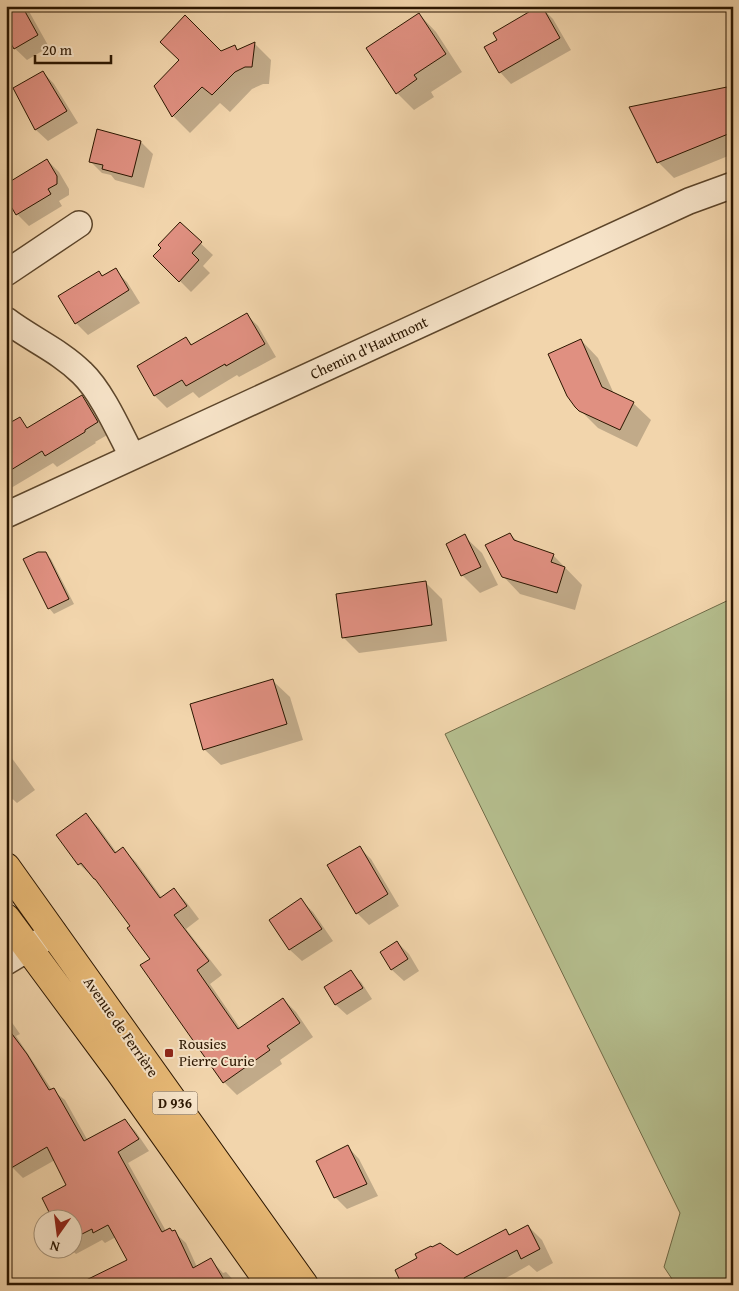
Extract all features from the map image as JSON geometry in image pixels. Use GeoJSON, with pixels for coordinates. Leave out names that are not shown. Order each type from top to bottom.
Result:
{"type":"FeatureCollection","features":[{"type":"Feature","properties":{"kind":"main road","name":"Avenue de Ferrière"},"geometry":{"type":"LineString","coordinates":[[6,867],[304,1285]]}},
{"type":"Feature","properties":{"kind":"main road","name":"Avenue de Ferrière"},"geometry":{"type":"LineString","coordinates":[[6,918],[15,957],[271,1285]]}},
{"type":"Feature","properties":{"kind":"street","name":"Chemin d'Hautmont"},"geometry":{"type":"LineString","coordinates":[[6,514],[681,205],[733,185]]}},
{"type":"Feature","properties":{"kind":"street"},"geometry":{"type":"LineString","coordinates":[[6,273],[79,224]]}},
{"type":"Feature","properties":{"kind":"street"},"geometry":{"type":"LineString","coordinates":[[6,320],[48,346],[83,374],[105,404],[132,456]]}},
{"type":"Feature","properties":{"kind":"street"},"geometry":{"type":"LineString","coordinates":[[15,957],[54,933]]}},
{"type":"Feature","properties":{"kind":"green space"},"geometry":{"type":"Polygon","coordinates":[[[733,598],[733,1285],[676,1285],[664,1267],[680,1213],[445,734],[733,598]]]}},
{"type":"Feature","properties":{"kind":"building"},"geometry":{"type":"Polygon","coordinates":[[[6,6],[22,6],[38,35],[14,49],[6,35],[6,6]]]}},
{"type":"Feature","properties":{"kind":"building"},"geometry":{"type":"Polygon","coordinates":[[[542,6],[560,38],[499,73],[484,47],[497,40],[493,33],[542,6]]]}},
{"type":"Feature","properties":{"kind":"building"},"geometry":{"type":"Polygon","coordinates":[[[419,13],[446,54],[414,75],[417,79],[396,94],[366,48],[419,13]]]}},
{"type":"Feature","properties":{"kind":"building"},"geometry":{"type":"Polygon","coordinates":[[[185,15],[221,51],[235,45],[237,50],[255,42],[252,67],[245,67],[235,72],[212,95],[202,87],[172,117],[154,86],[179,60],[160,42],[185,15]]]}},
{"type":"Feature","properties":{"kind":"building"},"geometry":{"type":"Polygon","coordinates":[[[43,71],[67,111],[35,130],[13,88],[43,71]]]}},
{"type":"Feature","properties":{"kind":"building"},"geometry":{"type":"Polygon","coordinates":[[[727,87],[733,115],[733,132],[657,163],[629,107],[727,87]]]}},
{"type":"Feature","properties":{"kind":"building"},"geometry":{"type":"Polygon","coordinates":[[[97,129],[141,141],[132,177],[102,169],[103,165],[89,162],[97,129]]]}},
{"type":"Feature","properties":{"kind":"building"},"geometry":{"type":"Polygon","coordinates":[[[47,159],[57,176],[57,184],[48,189],[51,194],[16,215],[6,198],[6,184],[47,159]]]}},
{"type":"Feature","properties":{"kind":"building"},"geometry":{"type":"Polygon","coordinates":[[[180,222],[202,242],[192,253],[199,260],[179,282],[153,256],[161,248],[158,245],[180,222]]]}},
{"type":"Feature","properties":{"kind":"building"},"geometry":{"type":"Polygon","coordinates":[[[116,268],[129,290],[75,324],[58,296],[99,271],[102,276],[116,268]]]}},
{"type":"Feature","properties":{"kind":"building"},"geometry":{"type":"Polygon","coordinates":[[[247,313],[265,344],[186,386],[182,380],[154,396],[137,366],[186,337],[191,345],[247,313]]]}},
{"type":"Feature","properties":{"kind":"building"},"geometry":{"type":"Polygon","coordinates":[[[581,339],[602,387],[634,402],[620,430],[579,411],[575,407],[567,396],[548,354],[581,339]]]}},
{"type":"Feature","properties":{"kind":"building"},"geometry":{"type":"Polygon","coordinates":[[[82,395],[98,422],[45,456],[42,451],[6,473],[6,425],[20,417],[27,428],[82,395]]]}},
{"type":"Feature","properties":{"kind":"building"},"geometry":{"type":"Polygon","coordinates":[[[510,533],[514,540],[554,554],[551,562],[565,567],[557,593],[502,577],[485,545],[510,533]]]}},
{"type":"Feature","properties":{"kind":"building"},"geometry":{"type":"Polygon","coordinates":[[[465,534],[481,567],[461,576],[446,544],[465,534]]]}},
{"type":"Feature","properties":{"kind":"building"},"geometry":{"type":"Polygon","coordinates":[[[38,552],[46,552],[69,599],[48,609],[23,559],[38,552]]]}},
{"type":"Feature","properties":{"kind":"building"},"geometry":{"type":"Polygon","coordinates":[[[426,581],[432,625],[342,638],[336,594],[426,581]]]}},
{"type":"Feature","properties":{"kind":"building"},"geometry":{"type":"Polygon","coordinates":[[[273,679],[287,724],[203,750],[190,704],[273,679]]]}},
{"type":"Feature","properties":{"kind":"building"},"geometry":{"type":"Polygon","coordinates":[[[86,813],[115,853],[123,847],[160,898],[174,888],[187,906],[174,915],[209,961],[197,970],[238,1029],[283,998],[300,1023],[267,1046],[270,1050],[223,1083],[140,965],[150,959],[127,928],[130,926],[95,879],[81,863],[78,865],[56,835],[86,813]]]}},
{"type":"Feature","properties":{"kind":"building"},"geometry":{"type":"Polygon","coordinates":[[[360,846],[388,894],[356,914],[327,865],[360,846]]]}},
{"type":"Feature","properties":{"kind":"building"},"geometry":{"type":"Polygon","coordinates":[[[301,898],[322,929],[289,950],[269,920],[301,898]]]}},
{"type":"Feature","properties":{"kind":"building"},"geometry":{"type":"Polygon","coordinates":[[[397,941],[408,959],[391,970],[380,952],[397,941]]]}},
{"type":"Feature","properties":{"kind":"building"},"geometry":{"type":"Polygon","coordinates":[[[351,970],[363,988],[335,1005],[324,987],[351,970]]]}},
{"type":"Feature","properties":{"kind":"building"},"geometry":{"type":"Polygon","coordinates":[[[6,1026],[27,1054],[49,1090],[54,1088],[84,1141],[125,1119],[139,1139],[118,1152],[162,1232],[170,1228],[172,1231],[175,1230],[193,1268],[211,1258],[227,1285],[76,1285],[127,1260],[108,1225],[93,1233],[92,1229],[82,1234],[82,1208],[47,1208],[42,1198],[66,1185],[47,1147],[6,1171],[6,1026]]]}},
{"type":"Feature","properties":{"kind":"building"},"geometry":{"type":"Polygon","coordinates":[[[348,1145],[367,1184],[334,1198],[316,1161],[348,1145]]]}},
{"type":"Feature","properties":{"kind":"building"},"geometry":{"type":"Polygon","coordinates":[[[528,1225],[540,1249],[521,1259],[517,1250],[464,1278],[467,1285],[402,1285],[395,1270],[417,1258],[415,1254],[431,1246],[440,1243],[457,1255],[506,1229],[509,1235],[528,1225]]]}},
{"type":"Feature","properties":{"kind":"place","name":"Rousies Pierre Curie"},"geometry":{"type":"Point","coordinates":[169,1053]}}]}
